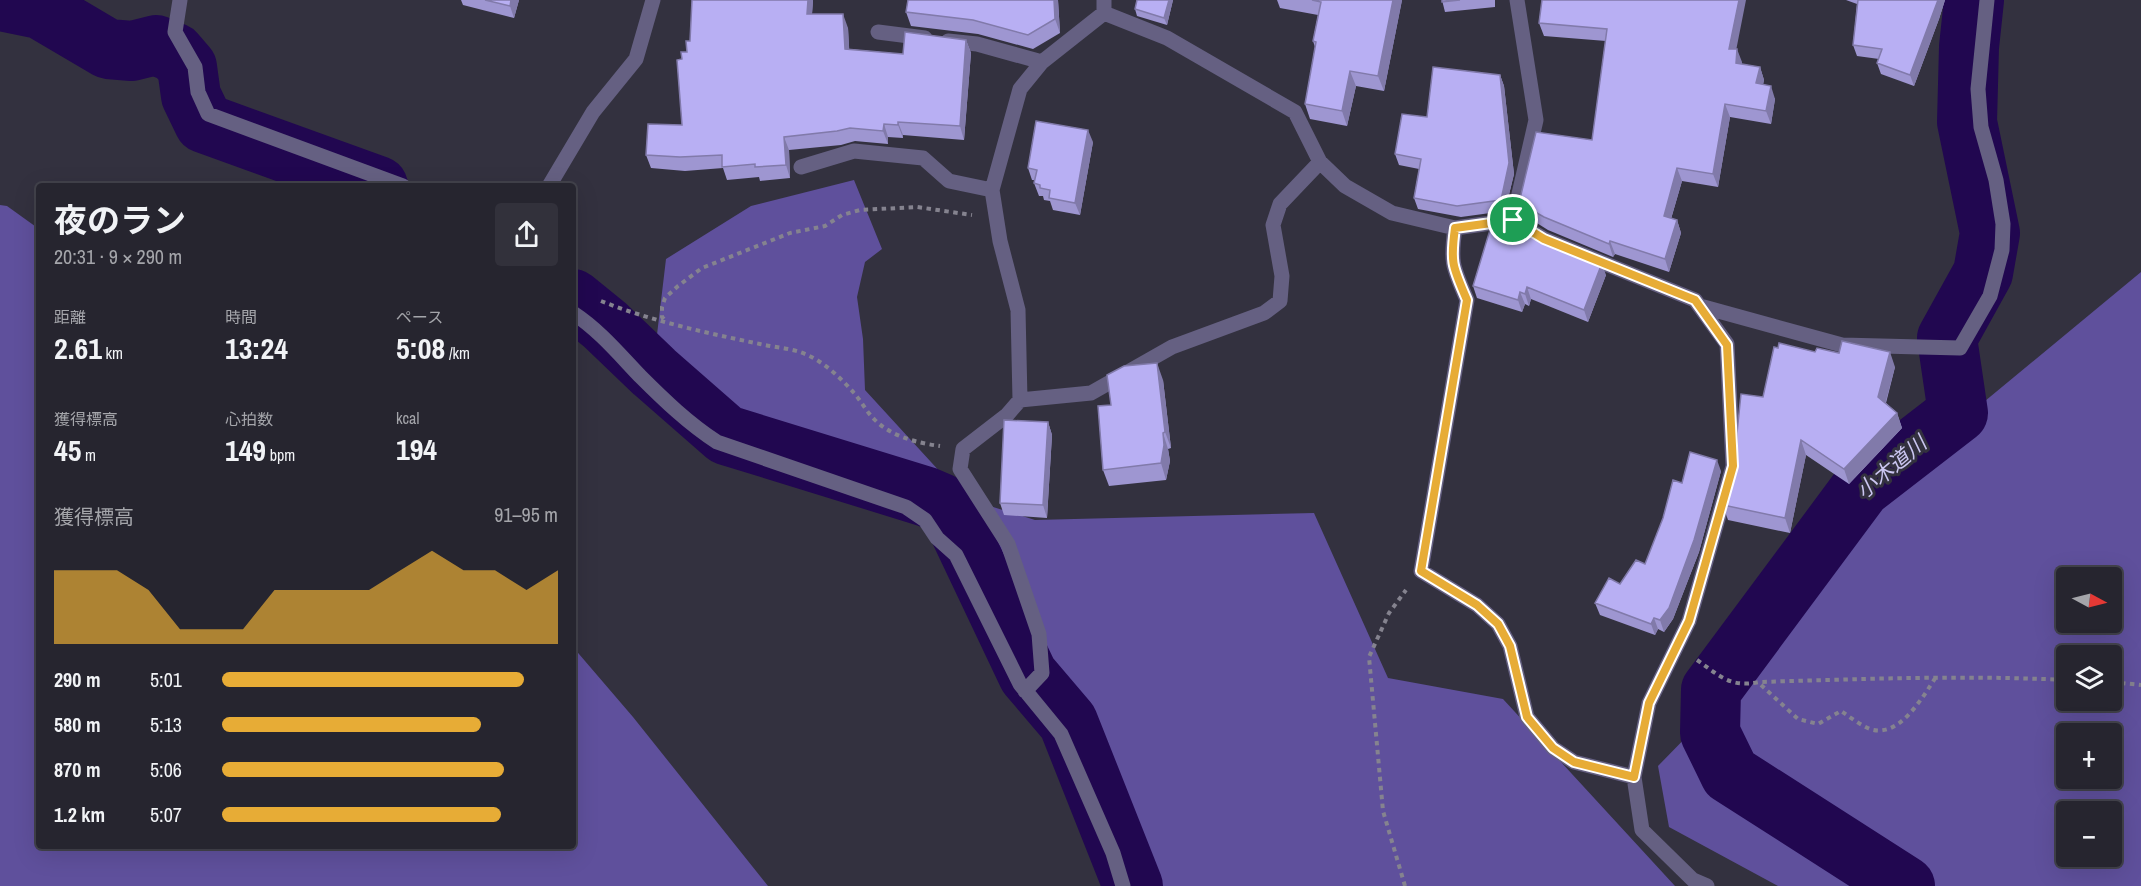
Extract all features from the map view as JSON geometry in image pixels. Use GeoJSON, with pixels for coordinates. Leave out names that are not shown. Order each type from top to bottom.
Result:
{"type":"FeatureCollection","features":[{"type":"Feature","properties":{"kind":"street"},"geometry":{"type":"LineString","coordinates":[[180,0],[175,32],[195,67],[198,92],[208,114],[395,183]]}},
{"type":"Feature","properties":{"kind":"street"},"geometry":{"type":"LineString","coordinates":[[551,183],[593,112],[636,59],[653,0]]}},
{"type":"Feature","properties":{"kind":"street"},"geometry":{"type":"LineString","coordinates":[[1513,220],[1536,120],[1517,0]]}},
{"type":"Feature","properties":{"kind":"street"},"geometry":{"type":"LineString","coordinates":[[1700,306],[1842,345],[1960,348],[1990,297],[2002,250],[2003,224],[1996,180],[1981,127],[1978,89],[1987,0]]}},
{"type":"Feature","properties":{"kind":"street"},"geometry":{"type":"LineString","coordinates":[[1025,691],[1042,673],[1039,634],[1008,544],[960,468],[963,449],[1007,415],[1020,400],[1018,310],[1000,241],[992,189],[1020,89],[1042,62],[1104,6],[1167,38],[1295,112],[1320,162],[1345,186],[1392,213],[1455,228],[1513,220],[1544,239],[1695,300],[1727,345],[1733,466],[1689,621],[1649,703],[1634,777],[1641,830],[1693,880],[1707,886]]}},
{"type":"Feature","properties":{"kind":"street"},"geometry":{"type":"LineString","coordinates":[[878,32],[977,44],[1042,62]]}},
{"type":"Feature","properties":{"kind":"street"},"geometry":{"type":"LineString","coordinates":[[801,167],[854,151],[923,158],[949,181],[992,189]]}},
{"type":"Feature","properties":{"kind":"street"},"geometry":{"type":"LineString","coordinates":[[1020,400],[1091,393],[1172,347],[1264,313],[1280,302],[1281,276],[1273,225],[1280,204],[1320,162]]}},
{"type":"Feature","properties":{"kind":"street"},"geometry":{"type":"LineString","coordinates":[[1455,228],[1451,252],[1452,266],[1467,300],[1421,571],[1477,605],[1498,624],[1510,646],[1527,717],[1553,748],[1574,762],[1634,777]]}},
{"type":"Feature","properties":{"kind":"street"},"geometry":{"type":"LineString","coordinates":[[576,315],[609,342],[698,430],[717,442],[906,507],[925,520],[937,538],[956,555],[1025,691],[1061,734],[1113,853],[1123,886]]}},
{"type":"Feature","properties":{"kind":"path"},"geometry":{"type":"LineString","coordinates":[[664,319],[662,307],[665,298],[678,285],[702,268],[790,233],[825,225],[842,215],[860,210],[916,207],[996,218]]}},
{"type":"Feature","properties":{"kind":"path"},"geometry":{"type":"LineString","coordinates":[[596,299],[623,310],[800,352],[822,363],[840,378],[874,420],[890,431],[916,442],[963,449]]}},
{"type":"Feature","properties":{"kind":"path"},"geometry":{"type":"LineString","coordinates":[[1405,886],[1383,811],[1369,657],[1389,613],[1421,571]]}},
{"type":"Feature","properties":{"kind":"path"},"geometry":{"type":"LineString","coordinates":[[1677,645],[1729,682],[1749,684],[1936,677],[2056,679]]}},
{"type":"Feature","properties":{"kind":"path"},"geometry":{"type":"LineString","coordinates":[[1761,685],[1798,719],[1818,724],[1841,711],[1869,728],[1882,731],[1895,727],[1919,702],[1936,677]]}},
{"type":"Feature","properties":{"kind":"path"},"geometry":{"type":"LineString","coordinates":[[2122,683],[2141,685]]}},
{"type":"Feature","properties":{"kind":"shaded area"},"geometry":{"type":"Polygon","coordinates":[[[854,180],[882,249],[865,262],[857,297],[863,339],[865,390],[964,498],[1035,520],[1314,513],[1388,678],[1503,699],[1675,886],[1144,886],[1108,786],[1019,609],[912,487],[651,385],[666,259],[751,206],[854,180]]]}},
{"type":"Feature","properties":{"kind":"shaded area"},"geometry":{"type":"Polygon","coordinates":[[[0,205],[7,206],[36,227],[36,849],[576,849],[576,650],[633,717],[768,886],[0,886],[0,205]]]}},
{"type":"Feature","properties":{"kind":"shaded area"},"geometry":{"type":"Polygon","coordinates":[[[2141,272],[2141,886],[1778,886],[1669,827],[1658,766],[1781,640],[1898,473],[2141,272]]]}},
{"type":"Feature","properties":{"kind":"building"},"geometry":{"type":"Polygon","coordinates":[[[485,0],[511,0],[510,6],[485,0]]]}},
{"type":"Feature","properties":{"kind":"building"},"geometry":{"type":"Polygon","coordinates":[[[692,0],[808,0],[807,14],[843,14],[845,49],[903,54],[905,32],[966,40],[960,126],[898,122],[898,125],[884,124],[883,131],[850,128],[784,137],[786,165],[755,167],[755,164],[722,167],[722,155],[680,157],[646,155],[648,124],[682,125],[677,60],[682,59],[681,52],[687,52],[686,41],[690,41],[692,0]]]}},
{"type":"Feature","properties":{"kind":"building"},"geometry":{"type":"Polygon","coordinates":[[[908,0],[1054,0],[1055,19],[1028,35],[973,20],[906,12],[908,0]]]}},
{"type":"Feature","properties":{"kind":"building"},"geometry":{"type":"Polygon","coordinates":[[[1137,0],[1169,0],[1164,18],[1135,9],[1137,0]]]}},
{"type":"Feature","properties":{"kind":"building"},"geometry":{"type":"Polygon","coordinates":[[[1312,0],[1393,0],[1378,76],[1350,71],[1342,111],[1305,104],[1316,42],[1313,41],[1321,2],[1312,0]]]}},
{"type":"Feature","properties":{"kind":"building"},"geometry":{"type":"Polygon","coordinates":[[[1542,0],[1739,0],[1729,49],[1737,49],[1736,63],[1760,67],[1756,83],[1771,86],[1766,111],[1725,104],[1713,174],[1677,168],[1664,216],[1677,220],[1665,259],[1610,241],[1609,244],[1544,217],[1519,203],[1536,132],[1592,140],[1607,29],[1539,23],[1542,0]]]}},
{"type":"Feature","properties":{"kind":"building"},"geometry":{"type":"Polygon","coordinates":[[[1858,0],[1938,0],[1910,75],[1877,63],[1882,49],[1853,45],[1858,0]]]}},
{"type":"Feature","properties":{"kind":"building"},"geometry":{"type":"Polygon","coordinates":[[[1433,67],[1500,75],[1509,163],[1501,200],[1457,206],[1414,198],[1421,159],[1395,154],[1402,114],[1427,117],[1433,67]]]}},
{"type":"Feature","properties":{"kind":"building"},"geometry":{"type":"Polygon","coordinates":[[[1036,121],[1088,130],[1075,203],[1049,198],[1050,190],[1040,188],[1040,185],[1034,183],[1037,170],[1028,168],[1036,121]]]}},
{"type":"Feature","properties":{"kind":"building"},"geometry":{"type":"Polygon","coordinates":[[[1507,218],[1536,236],[1602,263],[1584,310],[1527,287],[1525,294],[1520,292],[1518,300],[1473,286],[1493,220],[1507,218]]]}},
{"type":"Feature","properties":{"kind":"building"},"geometry":{"type":"Polygon","coordinates":[[[1842,341],[1890,352],[1878,397],[1897,413],[1844,469],[1801,440],[1785,518],[1723,505],[1737,454],[1741,394],[1763,397],[1774,347],[1778,348],[1779,343],[1815,352],[1817,348],[1839,353],[1842,341]]]}},
{"type":"Feature","properties":{"kind":"building"},"geometry":{"type":"Polygon","coordinates":[[[1157,363],[1165,432],[1163,433],[1161,463],[1103,470],[1098,406],[1111,405],[1107,375],[1124,366],[1157,363]]]}},
{"type":"Feature","properties":{"kind":"building"},"geometry":{"type":"Polygon","coordinates":[[[1004,420],[1048,422],[1043,505],[1000,503],[1004,420]]]}},
{"type":"Feature","properties":{"kind":"building"},"geometry":{"type":"Polygon","coordinates":[[[1690,452],[1717,460],[1694,540],[1669,608],[1660,620],[1654,618],[1651,624],[1595,603],[1609,578],[1620,584],[1636,560],[1645,564],[1663,518],[1673,480],[1682,483],[1690,452]]]}},
{"type":"Feature","properties":{"kind":"waterway","name":"小木道川"},"geometry":{"type":"LineString","coordinates":[[1905,886],[1730,774],[1710,733],[1711,690],[1861,488],[1958,413],[1947,338],[1983,273],[1990,233],[1967,122],[1969,47],[1974,0]]}},
{"type":"Feature","properties":{"kind":"waterway"},"geometry":{"type":"LineString","coordinates":[[0,1],[40,9],[108,49],[132,51],[156,45],[175,53],[187,67],[191,96],[204,123],[370,183]]}},
{"type":"Feature","properties":{"kind":"waterway"},"geometry":{"type":"LineString","coordinates":[[576,301],[726,435],[941,503],[954,519],[1028,675],[1068,722],[1133,886]]}},
{"type":"Feature","properties":{"kind":"route"},"geometry":{"type":"LineString","coordinates":[[1513,220],[1544,239],[1695,300],[1727,345],[1733,466],[1689,621],[1649,703],[1634,777],[1574,762],[1553,748],[1527,717],[1510,646],[1498,624],[1477,605],[1421,571],[1467,300],[1452,266],[1451,252],[1455,228],[1513,220]]}}]}
